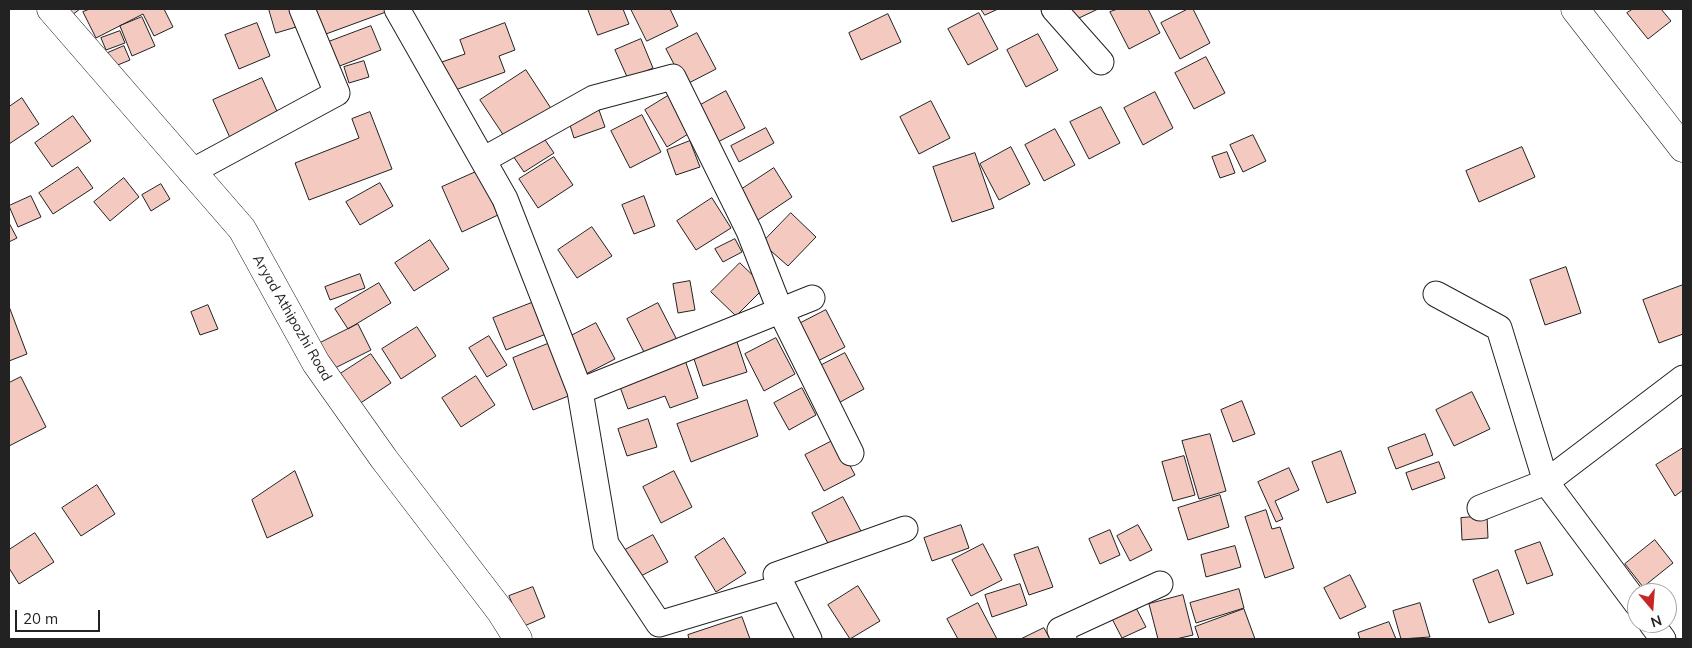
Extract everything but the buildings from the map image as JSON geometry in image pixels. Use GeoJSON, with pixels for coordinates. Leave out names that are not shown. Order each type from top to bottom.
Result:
{"type":"FeatureCollection","features":[{"type":"Feature","properties":{"kind":"street","name":"Aryad Athipozhi Road"},"geometry":{"type":"LineString","coordinates":[[51,9],[242,229],[316,363],[384,459],[501,612],[518,639]]}},
{"type":"Feature","properties":{"kind":"street"},"geometry":{"type":"LineString","coordinates":[[191,172],[337,93],[302,9]]}},
{"type":"Feature","properties":{"kind":"street"},"geometry":{"type":"LineString","coordinates":[[396,9],[453,112],[484,160],[505,200],[580,391],[606,544],[664,632],[782,587]]}},
{"type":"Feature","properties":{"kind":"street"},"geometry":{"type":"LineString","coordinates":[[1054,9],[1101,62]]}},
{"type":"Feature","properties":{"kind":"street"},"geometry":{"type":"LineString","coordinates":[[1575,9],[1683,148]]}},
{"type":"Feature","properties":{"kind":"street"},"geometry":{"type":"LineString","coordinates":[[484,160],[594,98],[673,77],[749,231],[780,310],[851,453]]}},
{"type":"Feature","properties":{"kind":"street"},"geometry":{"type":"LineString","coordinates":[[1436,294],[1499,328],[1546,482],[1627,591]]}},
{"type":"Feature","properties":{"kind":"street"},"geometry":{"type":"LineString","coordinates":[[580,391],[812,298]]}},
{"type":"Feature","properties":{"kind":"street"},"geometry":{"type":"LineString","coordinates":[[1480,508],[1546,482],[1683,378]]}},
{"type":"Feature","properties":{"kind":"street"},"geometry":{"type":"LineString","coordinates":[[809,639],[776,574],[905,529]]}},
{"type":"Feature","properties":{"kind":"street"},"geometry":{"type":"LineString","coordinates":[[1064,639],[1060,630],[1160,584]]}}]}
